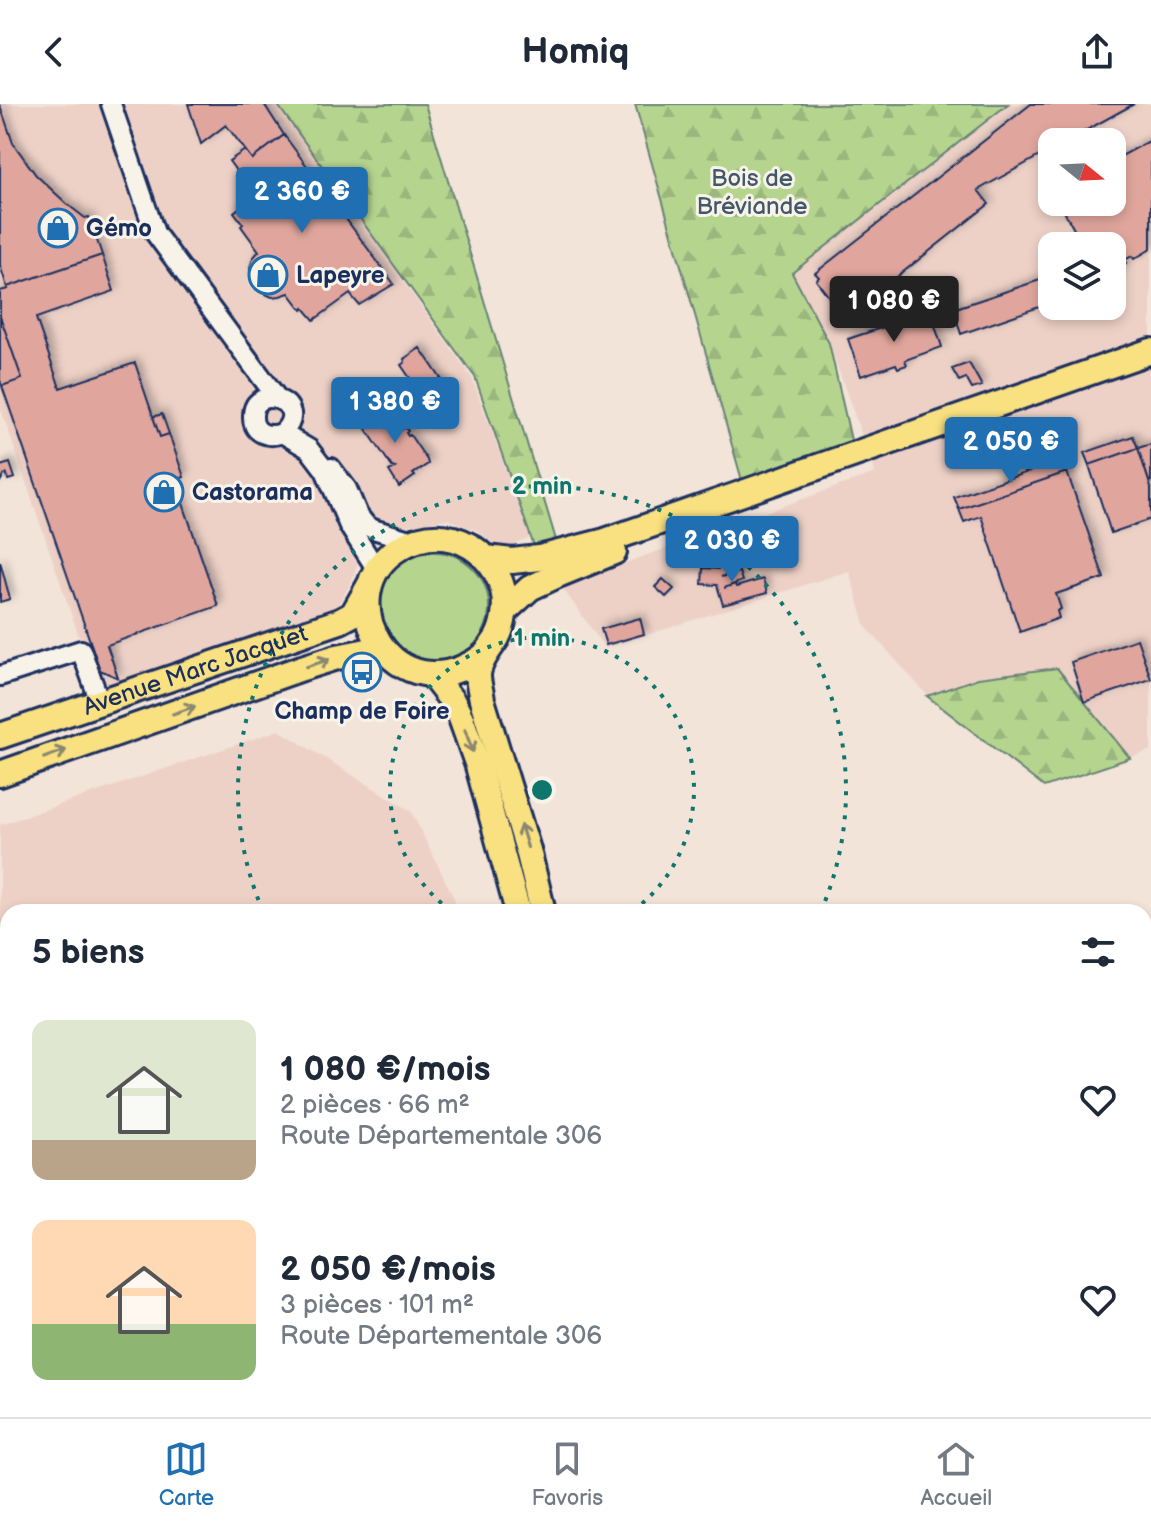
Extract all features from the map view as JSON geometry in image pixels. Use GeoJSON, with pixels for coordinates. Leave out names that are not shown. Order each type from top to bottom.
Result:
{"type":"FeatureCollection","features":[{"type":"Feature","properties":{"kind":"main road"},"geometry":{"type":"LineString","coordinates":[[505,611],[530,588],[593,552],[1002,402],[1151,351]]}},
{"type":"Feature","properties":{"kind":"main road"},"geometry":{"type":"LineString","coordinates":[[486,558],[512,561],[593,552],[638,542],[1151,365]]}},
{"type":"Feature","properties":{"kind":"main road"},"geometry":{"type":"LineString","coordinates":[[486,654],[470,666],[451,673],[431,674],[413,671],[398,663],[382,648],[371,627],[367,604],[375,575],[393,552],[413,541],[432,537],[452,539],[471,546],[486,558],[497,574],[504,592],[505,611],[499,634],[477,674],[541,904]]}},
{"type":"Feature","properties":{"kind":"main road","name":"Avenue Marc Jacquet"},"geometry":{"type":"LineString","coordinates":[[0,736],[340,621],[353,614],[375,575]]}},
{"type":"Feature","properties":{"kind":"main road","name":"Avenue Marc Jacquet"},"geometry":{"type":"LineString","coordinates":[[0,774],[302,668],[382,648]]}},
{"type":"Feature","properties":{"kind":"main road"},"geometry":{"type":"LineString","coordinates":[[431,674],[453,702],[461,718],[478,766],[516,904]]}},
{"type":"Feature","properties":{"kind":"street"},"geometry":{"type":"LineString","coordinates":[[111,104],[155,233],[277,398],[286,403],[296,424],[347,489],[358,515],[366,525],[413,541]]}},
{"type":"Feature","properties":{"kind":"street"},"geometry":{"type":"LineString","coordinates":[[239,347],[251,374],[258,404]]}},
{"type":"Feature","properties":{"kind":"street"},"geometry":{"type":"LineString","coordinates":[[277,398],[264,399],[258,404],[253,413],[258,431],[270,436],[282,433],[289,424],[290,412]]}},
{"type":"Feature","properties":{"kind":"street"},"geometry":{"type":"LineString","coordinates":[[282,433],[309,449],[325,470],[349,526],[375,575]]}},
{"type":"Feature","properties":{"kind":"street"},"geometry":{"type":"LineString","coordinates":[[0,676],[81,650],[100,702]]}},
{"type":"Feature","properties":{"kind":"shaded area"},"geometry":{"type":"Polygon","coordinates":[[[0,104],[277,104],[472,378],[531,538],[502,550],[476,530],[447,519],[387,529],[358,562],[338,606],[324,615],[99,695],[0,407],[0,104]]]}},
{"type":"Feature","properties":{"kind":"shaded area"},"geometry":{"type":"Polygon","coordinates":[[[1008,104],[1151,104],[1151,750],[1130,758],[1057,668],[978,678],[927,695],[866,627],[849,571],[605,648],[561,586],[875,473],[829,343],[791,273],[1008,104]]]}},
{"type":"Feature","properties":{"kind":"shaded area"},"geometry":{"type":"Polygon","coordinates":[[[279,730],[411,811],[455,904],[0,904],[0,825],[279,730]]]}},
{"type":"Feature","properties":{"kind":"green space"},"geometry":{"type":"Polygon","coordinates":[[[277,104],[425,104],[556,540],[535,549],[475,377],[277,104]]]}},
{"type":"Feature","properties":{"kind":"green space","name":"Bois de Bréviande"},"geometry":{"type":"Polygon","coordinates":[[[635,104],[1008,104],[792,273],[829,343],[853,449],[745,491],[635,104]]]}},
{"type":"Feature","properties":{"kind":"green space"},"geometry":{"type":"Polygon","coordinates":[[[434,552],[455,556],[473,568],[485,586],[489,607],[485,628],[473,646],[455,658],[434,662],[413,658],[395,646],[383,628],[379,607],[383,586],[395,568],[413,556],[434,552]]]}},
{"type":"Feature","properties":{"kind":"green space"},"geometry":{"type":"Polygon","coordinates":[[[1057,668],[1130,758],[1044,787],[927,696],[978,678],[1057,668]]]}},
{"type":"Feature","properties":{"kind":"building"},"geometry":{"type":"Polygon","coordinates":[[[188,104],[264,104],[284,135],[252,159],[226,125],[201,144],[188,104]]]}},
{"type":"Feature","properties":{"kind":"building"},"geometry":{"type":"Polygon","coordinates":[[[1031,104],[1134,104],[1090,128],[1038,128],[1038,157],[978,190],[989,204],[845,318],[816,280],[819,277],[815,273],[1031,104]]]}},
{"type":"Feature","properties":{"kind":"building"},"geometry":{"type":"Polygon","coordinates":[[[0,105],[13,143],[36,175],[67,204],[85,218],[89,217],[102,255],[7,287],[0,265],[0,105]]]}},
{"type":"Feature","properties":{"kind":"building"},"geometry":{"type":"Polygon","coordinates":[[[284,135],[394,284],[359,305],[350,294],[314,320],[289,293],[272,297],[259,291],[251,280],[250,267],[259,251],[234,212],[254,196],[229,161],[245,150],[252,159],[284,135]]]}},
{"type":"Feature","properties":{"kind":"building"},"geometry":{"type":"Polygon","coordinates":[[[1151,140],[1151,249],[1134,259],[1132,256],[1126,259],[1126,232],[1075,232],[1067,216],[1126,216],[1126,153],[1151,140]]]}},
{"type":"Feature","properties":{"kind":"building"},"geometry":{"type":"Polygon","coordinates":[[[102,255],[114,291],[36,318],[60,388],[135,363],[160,437],[169,434],[184,477],[175,480],[218,606],[107,645],[118,678],[100,670],[2,386],[22,379],[0,316],[0,291],[102,255]]]}},
{"type":"Feature","properties":{"kind":"building"},"geometry":{"type":"Polygon","coordinates":[[[1038,281],[1038,307],[961,334],[953,309],[1038,281]]]}},
{"type":"Feature","properties":{"kind":"building"},"geometry":{"type":"Polygon","coordinates":[[[920,315],[922,321],[932,317],[942,347],[905,360],[907,365],[898,368],[896,364],[861,376],[848,339],[920,315]]]}},
{"type":"Feature","properties":{"kind":"building"},"geometry":{"type":"Polygon","coordinates":[[[0,316],[22,379],[2,386],[0,380],[0,316]]]}},
{"type":"Feature","properties":{"kind":"building"},"geometry":{"type":"Polygon","coordinates":[[[420,348],[446,386],[425,400],[401,365],[404,359],[420,348]]]}},
{"type":"Feature","properties":{"kind":"building"},"geometry":{"type":"Polygon","coordinates":[[[969,363],[982,386],[972,389],[966,378],[959,381],[952,369],[969,363]]]}},
{"type":"Feature","properties":{"kind":"building"},"geometry":{"type":"Polygon","coordinates":[[[378,405],[399,431],[405,427],[408,436],[427,460],[428,464],[399,487],[389,471],[395,468],[362,423],[365,421],[361,416],[378,405]]]}},
{"type":"Feature","properties":{"kind":"building"},"geometry":{"type":"Polygon","coordinates":[[[162,414],[169,434],[160,437],[153,417],[162,414]]]}},
{"type":"Feature","properties":{"kind":"building"},"geometry":{"type":"Polygon","coordinates":[[[1133,436],[1138,448],[1089,465],[1084,453],[1133,436]]]}},
{"type":"Feature","properties":{"kind":"building"},"geometry":{"type":"Polygon","coordinates":[[[1151,444],[1151,481],[1149,481],[1138,448],[1151,444]]]}},
{"type":"Feature","properties":{"kind":"building"},"geometry":{"type":"Polygon","coordinates":[[[1138,448],[1151,488],[1151,519],[1111,533],[1089,465],[1138,448]]]}},
{"type":"Feature","properties":{"kind":"building"},"geometry":{"type":"Polygon","coordinates":[[[1063,460],[1067,472],[959,509],[954,497],[1063,460]]]}},
{"type":"Feature","properties":{"kind":"building"},"geometry":{"type":"Polygon","coordinates":[[[10,463],[15,478],[8,480],[7,474],[0,482],[0,466],[10,463]]]}},
{"type":"Feature","properties":{"kind":"building"},"geometry":{"type":"Polygon","coordinates":[[[1067,472],[1104,578],[1056,594],[1061,609],[1057,611],[1059,618],[1020,632],[981,516],[964,522],[959,509],[1067,472]]]}},
{"type":"Feature","properties":{"kind":"building"},"geometry":{"type":"Polygon","coordinates":[[[0,561],[10,599],[0,602],[0,561]]]}},
{"type":"Feature","properties":{"kind":"building"},"geometry":{"type":"Polygon","coordinates":[[[719,561],[733,561],[732,573],[721,577],[739,572],[742,581],[724,588],[763,579],[767,593],[723,605],[717,585],[702,584],[703,568],[718,569],[719,561]]]}},
{"type":"Feature","properties":{"kind":"building"},"geometry":{"type":"Polygon","coordinates":[[[663,579],[674,589],[666,597],[655,587],[663,579]]]}},
{"type":"Feature","properties":{"kind":"building"},"geometry":{"type":"Polygon","coordinates":[[[640,618],[644,634],[606,645],[601,629],[640,618]]]}},
{"type":"Feature","properties":{"kind":"building"},"geometry":{"type":"Polygon","coordinates":[[[1137,639],[1151,679],[1084,702],[1071,662],[1137,639]]]}},
{"type":"Feature","properties":{"kind":"place","name":"Gémo"},"geometry":{"type":"Point","coordinates":[58,228]}},
{"type":"Feature","properties":{"kind":"place","name":"Lapeyre"},"geometry":{"type":"Point","coordinates":[268,275]}},
{"type":"Feature","properties":{"kind":"place","name":"Castorama"},"geometry":{"type":"Point","coordinates":[164,492]}},
{"type":"Feature","properties":{"kind":"place","name":"Champ de Foire"},"geometry":{"type":"Point","coordinates":[362,672]}}]}
